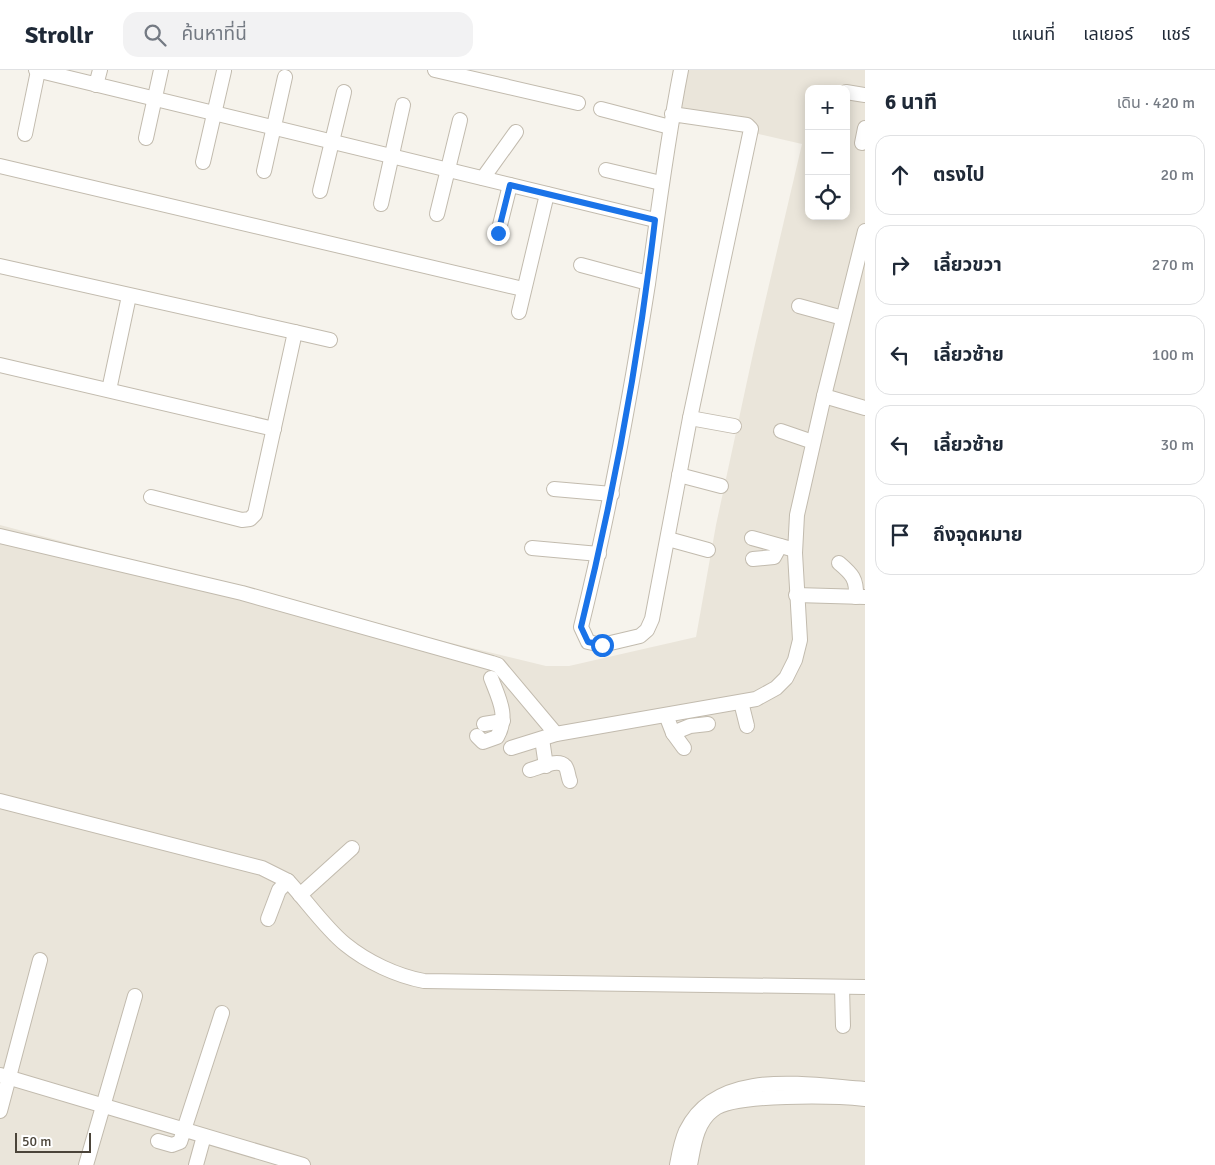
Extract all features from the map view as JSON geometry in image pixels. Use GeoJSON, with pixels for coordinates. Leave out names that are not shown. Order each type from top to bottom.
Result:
{"type":"FeatureCollection","features":[{"type":"Feature","properties":{"kind":"street"},"geometry":{"type":"LineString","coordinates":[[96,85],[100,70]]}},
{"type":"Feature","properties":{"kind":"street"},"geometry":{"type":"LineString","coordinates":[[146,138],[161,70]]}},
{"type":"Feature","properties":{"kind":"street"},"geometry":{"type":"LineString","coordinates":[[436,70],[578,103]]}},
{"type":"Feature","properties":{"kind":"street"},"geometry":{"type":"LineString","coordinates":[[601,109],[671,121],[747,125],[750,129],[690,418],[652,619],[647,630],[640,636],[595,645],[588,642],[581,627],[612,494],[648,283],[655,220],[671,121],[681,70]]}},
{"type":"Feature","properties":{"kind":"street"},"geometry":{"type":"LineString","coordinates":[[25,134],[42,71],[655,220]]}},
{"type":"Feature","properties":{"kind":"street"},"geometry":{"type":"LineString","coordinates":[[203,162],[224,71]]}},
{"type":"Feature","properties":{"kind":"street"},"geometry":{"type":"LineString","coordinates":[[264,171],[285,77]]}},
{"type":"Feature","properties":{"kind":"street"},"geometry":{"type":"LineString","coordinates":[[320,191],[344,92]]}},
{"type":"Feature","properties":{"kind":"street"},"geometry":{"type":"LineString","coordinates":[[850,93],[865,95]]}},
{"type":"Feature","properties":{"kind":"street"},"geometry":{"type":"LineString","coordinates":[[381,204],[402,105]]}},
{"type":"Feature","properties":{"kind":"street"},"geometry":{"type":"LineString","coordinates":[[437,214],[460,120]]}},
{"type":"Feature","properties":{"kind":"street"},"geometry":{"type":"LineString","coordinates":[[862,143],[865,128]]}},
{"type":"Feature","properties":{"kind":"street"},"geometry":{"type":"LineString","coordinates":[[483,178],[516,132]]}},
{"type":"Feature","properties":{"kind":"street"},"geometry":{"type":"LineString","coordinates":[[0,166],[523,289]]}},
{"type":"Feature","properties":{"kind":"street"},"geometry":{"type":"LineString","coordinates":[[606,170],[661,183]]}},
{"type":"Feature","properties":{"kind":"street"},"geometry":{"type":"LineString","coordinates":[[498,233],[510,185]]}},
{"type":"Feature","properties":{"kind":"street"},"geometry":{"type":"LineString","coordinates":[[519,312],[547,194]]}},
{"type":"Feature","properties":{"kind":"street"},"geometry":{"type":"LineString","coordinates":[[501,726],[514,747],[556,734],[756,699],[776,688],[786,678],[795,660],[800,640],[796,595],[795,550],[797,515],[843,318],[862,261],[865,231]]}},
{"type":"Feature","properties":{"kind":"street"},"geometry":{"type":"LineString","coordinates":[[581,264],[648,283]]}},
{"type":"Feature","properties":{"kind":"street"},"geometry":{"type":"LineString","coordinates":[[0,266],[330,340]]}},
{"type":"Feature","properties":{"kind":"street"},"geometry":{"type":"LineString","coordinates":[[109,390],[129,296]]}},
{"type":"Feature","properties":{"kind":"street"},"geometry":{"type":"LineString","coordinates":[[799,306],[843,318]]}},
{"type":"Feature","properties":{"kind":"street"},"geometry":{"type":"LineString","coordinates":[[151,498],[242,520],[250,519],[254,514],[295,332]]}},
{"type":"Feature","properties":{"kind":"street"},"geometry":{"type":"LineString","coordinates":[[0,366],[274,429]]}},
{"type":"Feature","properties":{"kind":"street"},"geometry":{"type":"LineString","coordinates":[[824,396],[865,408]]}},
{"type":"Feature","properties":{"kind":"street"},"geometry":{"type":"LineString","coordinates":[[690,418],[734,426]]}},
{"type":"Feature","properties":{"kind":"street"},"geometry":{"type":"LineString","coordinates":[[780,431],[813,442]]}},
{"type":"Feature","properties":{"kind":"street"},"geometry":{"type":"LineString","coordinates":[[679,475],[721,486]]}},
{"type":"Feature","properties":{"kind":"street"},"geometry":{"type":"LineString","coordinates":[[554,489],[612,494]]}},
{"type":"Feature","properties":{"kind":"street"},"geometry":{"type":"LineString","coordinates":[[0,536],[242,592],[498,665],[556,734]]}},
{"type":"Feature","properties":{"kind":"street"},"geometry":{"type":"LineString","coordinates":[[752,538],[795,550]]}},
{"type":"Feature","properties":{"kind":"street"},"geometry":{"type":"LineString","coordinates":[[668,539],[708,550]]}},
{"type":"Feature","properties":{"kind":"street"},"geometry":{"type":"LineString","coordinates":[[754,559],[770,558],[777,553],[780,546]]}},
{"type":"Feature","properties":{"kind":"street"},"geometry":{"type":"LineString","coordinates":[[532,548],[599,554]]}},
{"type":"Feature","properties":{"kind":"street"},"geometry":{"type":"LineString","coordinates":[[796,595],[860,597],[853,574],[839,563]]}},
{"type":"Feature","properties":{"kind":"street"},"geometry":{"type":"LineString","coordinates":[[481,730],[483,742],[496,738],[501,726],[503,707],[491,678]]}},
{"type":"Feature","properties":{"kind":"street"},"geometry":{"type":"LineString","coordinates":[[741,702],[747,726]]}},
{"type":"Feature","properties":{"kind":"street"},"geometry":{"type":"LineString","coordinates":[[666,715],[673,733],[684,748]]}},
{"type":"Feature","properties":{"kind":"street"},"geometry":{"type":"LineString","coordinates":[[673,733],[690,726],[708,724]]}},
{"type":"Feature","properties":{"kind":"street"},"geometry":{"type":"LineString","coordinates":[[542,739],[546,766]]}},
{"type":"Feature","properties":{"kind":"street"},"geometry":{"type":"LineString","coordinates":[[530,770],[556,762],[565,766],[570,781]]}},
{"type":"Feature","properties":{"kind":"street"},"geometry":{"type":"LineString","coordinates":[[0,801],[262,868],[288,881],[344,943],[392,972],[424,981],[865,987]]}},
{"type":"Feature","properties":{"kind":"street"},"geometry":{"type":"LineString","coordinates":[[300,895],[352,848]]}},
{"type":"Feature","properties":{"kind":"street"},"geometry":{"type":"LineString","coordinates":[[268,919],[279,890],[288,881]]}},
{"type":"Feature","properties":{"kind":"street"},"geometry":{"type":"LineString","coordinates":[[0,1111],[4,1076],[40,960]]}},
{"type":"Feature","properties":{"kind":"street"},"geometry":{"type":"LineString","coordinates":[[842,987],[843,1026]]}},
{"type":"Feature","properties":{"kind":"street"},"geometry":{"type":"LineString","coordinates":[[86,1165],[135,996]]}},
{"type":"Feature","properties":{"kind":"street"},"geometry":{"type":"LineString","coordinates":[[158,1141],[177,1144],[186,1131],[222,1013]]}},
{"type":"Feature","properties":{"kind":"street"},"geometry":{"type":"LineString","coordinates":[[4,1076],[303,1165]]}},
{"type":"Feature","properties":{"kind":"street"},"geometry":{"type":"LineString","coordinates":[[684,1161],[686,1131],[702,1110],[714,1099],[732,1090],[747,1086],[799,1084],[865,1088]]}},
{"type":"Feature","properties":{"kind":"street"},"geometry":{"type":"LineString","coordinates":[[684,1161],[702,1123],[713,1110],[726,1103],[757,1098],[865,1099]]}},
{"type":"Feature","properties":{"kind":"street"},"geometry":{"type":"LineString","coordinates":[[196,1165],[204,1136]]}},
{"type":"Feature","properties":{"kind":"shaded area"},"geometry":{"type":"Polygon","coordinates":[[[681,70],[865,70],[865,1165],[0,1165],[0,525],[381,626],[546,666],[569,666],[696,637],[716,525],[754,349],[802,144],[672,114],[681,70]]]}},
{"type":"Feature","properties":{"kind":"route"},"geometry":{"type":"LineString","coordinates":[[498,233],[510,185],[655,220],[648,283],[612,494],[581,627],[588,642],[602,645]]}}]}
